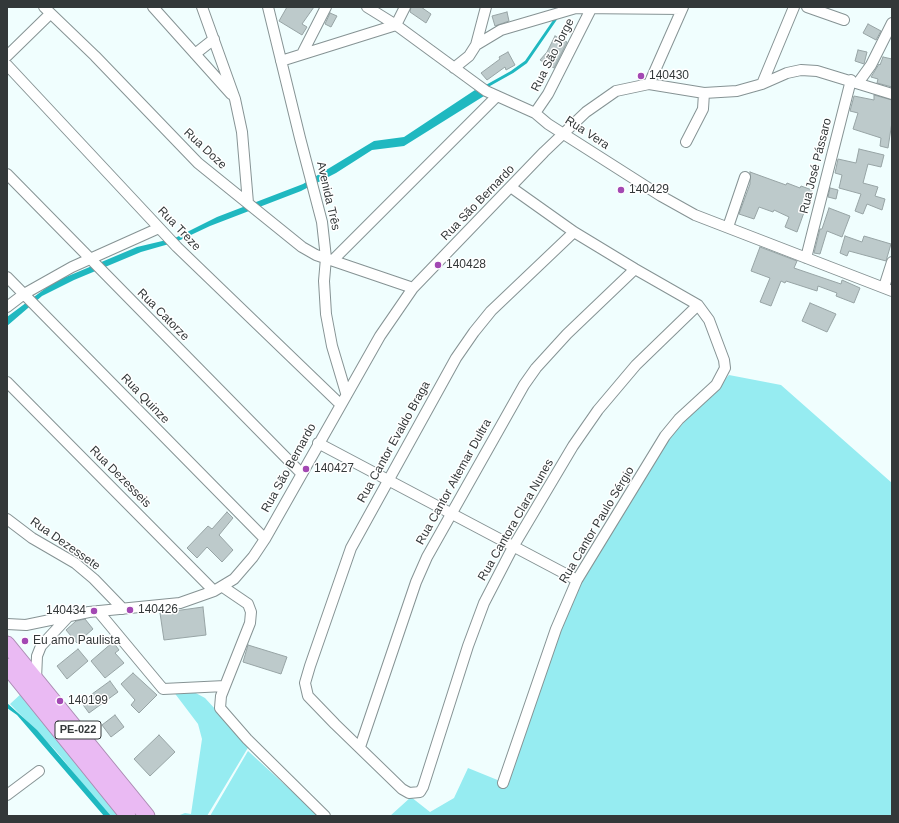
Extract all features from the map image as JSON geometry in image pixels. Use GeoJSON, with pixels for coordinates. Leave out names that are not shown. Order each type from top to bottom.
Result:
{"type":"FeatureCollection","features":[{"type":"Feature","properties":{"kind":"highway","name":"PE-022"},"geometry":{"type":"LineString","coordinates":[[7,644],[147,816]]}},
{"type":"Feature","properties":{"kind":"highway","name":"PE-022"},"geometry":{"type":"LineString","coordinates":[[7,666],[128,816]]}},
{"type":"Feature","properties":{"kind":"street"},"geometry":{"type":"LineString","coordinates":[[153,7],[235,99]]}},
{"type":"Feature","properties":{"kind":"street"},"geometry":{"type":"LineString","coordinates":[[202,7],[235,99],[242,132],[248,203]]}},
{"type":"Feature","properties":{"kind":"street","name":"Avenida Três"},"geometry":{"type":"LineString","coordinates":[[268,7],[322,222],[329,259],[324,280],[326,314],[332,346],[346,393]]}},
{"type":"Feature","properties":{"kind":"street"},"geometry":{"type":"LineString","coordinates":[[302,54],[326,7]]}},
{"type":"Feature","properties":{"kind":"street","name":"Rua Vera"},"geometry":{"type":"LineString","coordinates":[[367,7],[396,25],[454,68],[497,96],[535,113],[565,134],[695,215],[888,289]]}},
{"type":"Feature","properties":{"kind":"street"},"geometry":{"type":"LineString","coordinates":[[281,61],[396,25],[405,7]]}},
{"type":"Feature","properties":{"kind":"street"},"geometry":{"type":"LineString","coordinates":[[454,68],[469,56],[476,45],[486,7]]}},
{"type":"Feature","properties":{"kind":"street","name":"Rua São Jorge"},"geometry":{"type":"LineString","coordinates":[[535,113],[548,94],[592,7]]}},
{"type":"Feature","properties":{"kind":"street"},"geometry":{"type":"LineString","coordinates":[[762,84],[794,7]]}},
{"type":"Feature","properties":{"kind":"street"},"geometry":{"type":"LineString","coordinates":[[807,7],[844,20]]}},
{"type":"Feature","properties":{"kind":"street"},"geometry":{"type":"LineString","coordinates":[[476,45],[501,30],[576,8],[682,8],[649,84]]}},
{"type":"Feature","properties":{"kind":"street"},"geometry":{"type":"LineString","coordinates":[[7,56],[47,10]]}},
{"type":"Feature","properties":{"kind":"street","name":"Rua Doze"},"geometry":{"type":"LineString","coordinates":[[47,10],[79,43],[95,56],[198,163],[302,247],[329,259],[413,288]]}},
{"type":"Feature","properties":{"kind":"street","name":"Rua José Pássaro"},"geometry":{"type":"LineString","coordinates":[[806,258],[855,82],[874,59],[892,23]]}},
{"type":"Feature","properties":{"kind":"street"},"geometry":{"type":"LineString","coordinates":[[195,54],[214,40]]}},
{"type":"Feature","properties":{"kind":"street","name":"Rua Treze"},"geometry":{"type":"LineString","coordinates":[[7,65],[177,247],[340,404]]}},
{"type":"Feature","properties":{"kind":"street","name":"Rua São Bernardo"},"geometry":{"type":"LineString","coordinates":[[7,624],[26,626],[98,611],[180,603],[218,589],[244,570],[265,540],[346,393],[393,315],[413,288],[512,188],[544,152],[565,134],[586,112],[616,91],[649,84],[704,93],[736,91],[762,84],[787,73],[801,70],[817,71],[892,94]]}},
{"type":"Feature","properties":{"kind":"street"},"geometry":{"type":"LineString","coordinates":[[686,142],[701,114],[704,93]]}},
{"type":"Feature","properties":{"kind":"street"},"geometry":{"type":"LineString","coordinates":[[329,259],[497,96]]}},
{"type":"Feature","properties":{"kind":"street","name":"Rua Catorze"},"geometry":{"type":"LineString","coordinates":[[7,174],[302,474]]}},
{"type":"Feature","properties":{"kind":"street"},"geometry":{"type":"LineString","coordinates":[[728,227],[746,178]]}},
{"type":"Feature","properties":{"kind":"street"},"geometry":{"type":"LineString","coordinates":[[512,188],[574,232],[635,270],[698,305]]}},
{"type":"Feature","properties":{"kind":"street"},"geometry":{"type":"LineString","coordinates":[[7,307],[72,267],[92,262],[159,228]]}},
{"type":"Feature","properties":{"kind":"street","name":"Rua Cantor Evaldo Braga"},"geometry":{"type":"LineString","coordinates":[[360,747],[313,701],[305,690],[305,682],[312,659],[351,548],[387,480],[456,358],[474,332],[491,311],[574,232]]}},
{"type":"Feature","properties":{"kind":"street"},"geometry":{"type":"LineString","coordinates":[[888,289],[892,262]]}},
{"type":"Feature","properties":{"kind":"street","name":"Rua Cantor Altemar Dultra"},"geometry":{"type":"LineString","coordinates":[[360,747],[416,582],[427,557],[524,385],[536,368],[567,334],[635,270]]}},
{"type":"Feature","properties":{"kind":"street","name":"Rua Quinze"},"geometry":{"type":"LineString","coordinates":[[7,277],[265,540]]}},
{"type":"Feature","properties":{"kind":"street","name":"Rua Cantora Clara Nunes"},"geometry":{"type":"LineString","coordinates":[[360,747],[402,789],[414,794],[420,792],[424,788],[468,646],[484,603],[514,547],[573,446],[598,410],[631,371],[698,305]]}},
{"type":"Feature","properties":{"kind":"street","name":"Rua Cantor Paulo Sérgio"},"geometry":{"type":"LineString","coordinates":[[503,783],[556,629],[577,580],[665,436],[679,419],[716,385],[723,375],[724,360],[709,320],[698,305]]}},
{"type":"Feature","properties":{"kind":"street","name":"Rua Dezesseis"},"geometry":{"type":"LineString","coordinates":[[7,382],[218,589],[248,604],[252,612],[250,623],[225,686],[220,702],[222,712],[325,816]]}},
{"type":"Feature","properties":{"kind":"street"},"geometry":{"type":"LineString","coordinates":[[318,444],[577,580]]}},
{"type":"Feature","properties":{"kind":"street","name":"Rua Dezessete"},"geometry":{"type":"LineString","coordinates":[[7,518],[32,538],[75,564],[94,579],[124,609]]}},
{"type":"Feature","properties":{"kind":"street"},"geometry":{"type":"LineString","coordinates":[[98,611],[163,690],[225,686]]}},
{"type":"Feature","properties":{"kind":"street"},"geometry":{"type":"LineString","coordinates":[[36,679],[37,656],[41,646],[67,618]]}},
{"type":"Feature","properties":{"kind":"street"},"geometry":{"type":"LineString","coordinates":[[7,795],[39,771]]}},
{"type":"Feature","properties":{"kind":"shaded area"},"geometry":{"type":"Polygon","coordinates":[[[475,90],[484,96],[404,146],[372,150],[336,173],[301,191],[210,226],[176,242],[141,252],[74,280],[42,296],[7,326],[7,317],[54,282],[137,247],[175,238],[217,217],[303,184],[374,141],[404,137],[475,90]]]}},
{"type":"Feature","properties":{"kind":"shaded area"},"geometry":{"type":"Polygon","coordinates":[[[729,375],[781,385],[892,483],[892,816],[390,816],[411,797],[430,812],[454,798],[468,768],[500,781],[576,579],[671,436],[729,375]]]}},
{"type":"Feature","properties":{"kind":"shaded area"},"geometry":{"type":"Polygon","coordinates":[[[173,691],[192,691],[205,698],[249,746],[207,816],[177,816],[185,813],[191,814],[202,739],[198,724],[173,691]]]}},
{"type":"Feature","properties":{"kind":"shaded area"},"geometry":{"type":"Polygon","coordinates":[[[23,692],[124,816],[109,816],[56,751],[10,704],[23,692]]]}},
{"type":"Feature","properties":{"kind":"shaded area"},"geometry":{"type":"Polygon","coordinates":[[[7,703],[37,730],[111,816],[104,816],[17,715],[7,708],[7,703]]]}},
{"type":"Feature","properties":{"kind":"shaded area"},"geometry":{"type":"Polygon","coordinates":[[[248,751],[319,816],[210,816],[248,751]]]}},
{"type":"Feature","properties":{"kind":"building"},"geometry":{"type":"Polygon","coordinates":[[[287,7],[314,7],[302,24],[307,27],[302,35],[279,21],[287,7]]]}},
{"type":"Feature","properties":{"kind":"building"},"geometry":{"type":"Polygon","coordinates":[[[411,7],[421,7],[431,14],[426,23],[410,12],[411,7]]]}},
{"type":"Feature","properties":{"kind":"building"},"geometry":{"type":"Polygon","coordinates":[[[507,12],[509,21],[495,26],[492,16],[507,12]]]}},
{"type":"Feature","properties":{"kind":"building"},"geometry":{"type":"Polygon","coordinates":[[[330,13],[337,16],[331,27],[325,24],[330,13]]]}},
{"type":"Feature","properties":{"kind":"building"},"geometry":{"type":"Polygon","coordinates":[[[868,24],[881,31],[876,40],[863,33],[868,24]]]}},
{"type":"Feature","properties":{"kind":"building"},"geometry":{"type":"Polygon","coordinates":[[[555,36],[567,42],[554,68],[540,60],[547,52],[555,36]]]}},
{"type":"Feature","properties":{"kind":"building"},"geometry":{"type":"Polygon","coordinates":[[[858,50],[867,52],[864,64],[855,61],[858,50]]]}},
{"type":"Feature","properties":{"kind":"building"},"geometry":{"type":"Polygon","coordinates":[[[508,52],[515,65],[506,70],[505,67],[487,80],[481,73],[500,59],[499,57],[508,52]]]}},
{"type":"Feature","properties":{"kind":"building"},"geometry":{"type":"Polygon","coordinates":[[[883,57],[892,59],[892,87],[877,83],[878,79],[871,77],[879,64],[880,65],[883,57]]]}},
{"type":"Feature","properties":{"kind":"building"},"geometry":{"type":"Polygon","coordinates":[[[874,95],[892,100],[892,122],[888,148],[880,146],[881,138],[853,129],[858,113],[850,111],[854,96],[874,100],[874,95]]]}},
{"type":"Feature","properties":{"kind":"building"},"geometry":{"type":"Polygon","coordinates":[[[859,149],[884,155],[881,167],[868,164],[863,183],[878,187],[875,196],[885,199],[882,210],[867,204],[863,214],[855,211],[861,194],[839,188],[842,175],[835,173],[838,159],[856,163],[859,149]]]}},
{"type":"Feature","properties":{"kind":"building"},"geometry":{"type":"Polygon","coordinates":[[[750,172],[786,185],[787,183],[800,188],[801,186],[812,190],[797,232],[785,227],[789,217],[774,210],[773,212],[759,207],[754,219],[739,214],[750,184],[750,172]]]}},
{"type":"Feature","properties":{"kind":"building"},"geometry":{"type":"Polygon","coordinates":[[[830,188],[838,190],[836,199],[828,197],[830,188]]]}},
{"type":"Feature","properties":{"kind":"building"},"geometry":{"type":"Polygon","coordinates":[[[829,208],[850,216],[842,237],[827,231],[820,254],[814,253],[820,229],[822,229],[829,208]]]}},
{"type":"Feature","properties":{"kind":"building"},"geometry":{"type":"Polygon","coordinates":[[[845,236],[862,242],[864,236],[891,244],[886,261],[849,251],[847,256],[840,253],[845,236]]]}},
{"type":"Feature","properties":{"kind":"building"},"geometry":{"type":"Polygon","coordinates":[[[760,247],[797,261],[794,268],[841,284],[842,280],[860,288],[854,303],[836,296],[837,293],[818,286],[817,291],[786,281],[785,283],[781,281],[771,306],[760,302],[770,278],[751,271],[760,247]]]}},
{"type":"Feature","properties":{"kind":"building"},"geometry":{"type":"Polygon","coordinates":[[[810,303],[836,314],[827,332],[802,321],[810,303]]]}},
{"type":"Feature","properties":{"kind":"building"},"geometry":{"type":"Polygon","coordinates":[[[227,512],[233,518],[219,535],[233,550],[222,562],[207,547],[197,558],[187,548],[208,526],[212,529],[227,512]]]}},
{"type":"Feature","properties":{"kind":"building"},"geometry":{"type":"Polygon","coordinates":[[[203,607],[206,635],[164,640],[160,613],[203,607]]]}},
{"type":"Feature","properties":{"kind":"building"},"geometry":{"type":"Polygon","coordinates":[[[85,619],[93,629],[77,643],[66,630],[76,621],[85,619]]]}},
{"type":"Feature","properties":{"kind":"building"},"geometry":{"type":"Polygon","coordinates":[[[113,642],[119,650],[115,653],[124,663],[105,678],[91,661],[113,642]]]}},
{"type":"Feature","properties":{"kind":"building"},"geometry":{"type":"Polygon","coordinates":[[[248,645],[287,657],[281,674],[243,662],[248,645]]]}},
{"type":"Feature","properties":{"kind":"building"},"geometry":{"type":"Polygon","coordinates":[[[78,649],[88,661],[67,679],[57,666],[78,649]]]}},
{"type":"Feature","properties":{"kind":"building"},"geometry":{"type":"Polygon","coordinates":[[[133,673],[157,695],[139,713],[131,705],[135,700],[121,684],[133,673]]]}},
{"type":"Feature","properties":{"kind":"building"},"geometry":{"type":"Polygon","coordinates":[[[110,681],[118,692],[89,713],[81,702],[110,681]]]}},
{"type":"Feature","properties":{"kind":"building"},"geometry":{"type":"Polygon","coordinates":[[[115,715],[124,727],[111,737],[102,725],[115,715]]]}},
{"type":"Feature","properties":{"kind":"building"},"geometry":{"type":"Polygon","coordinates":[[[159,735],[175,752],[150,776],[134,759],[159,735]]]}},
{"type":"Feature","properties":{"kind":"waterway"},"geometry":{"type":"LineString","coordinates":[[487,86],[526,62],[557,17]]}},
{"type":"Feature","properties":{"kind":"place","name":"140430"},"geometry":{"type":"Point","coordinates":[641,76]}},
{"type":"Feature","properties":{"kind":"place","name":"140429"},"geometry":{"type":"Point","coordinates":[621,190]}},
{"type":"Feature","properties":{"kind":"place","name":"140428"},"geometry":{"type":"Point","coordinates":[438,265]}},
{"type":"Feature","properties":{"kind":"place","name":"140427"},"geometry":{"type":"Point","coordinates":[306,469]}},
{"type":"Feature","properties":{"kind":"place","name":"140426"},"geometry":{"type":"Point","coordinates":[130,610]}},
{"type":"Feature","properties":{"kind":"place","name":"140434"},"geometry":{"type":"Point","coordinates":[94,611]}},
{"type":"Feature","properties":{"kind":"place","name":"Eu amo Paulista"},"geometry":{"type":"Point","coordinates":[25,641]}},
{"type":"Feature","properties":{"kind":"place","name":"140199"},"geometry":{"type":"Point","coordinates":[60,701]}}]}
